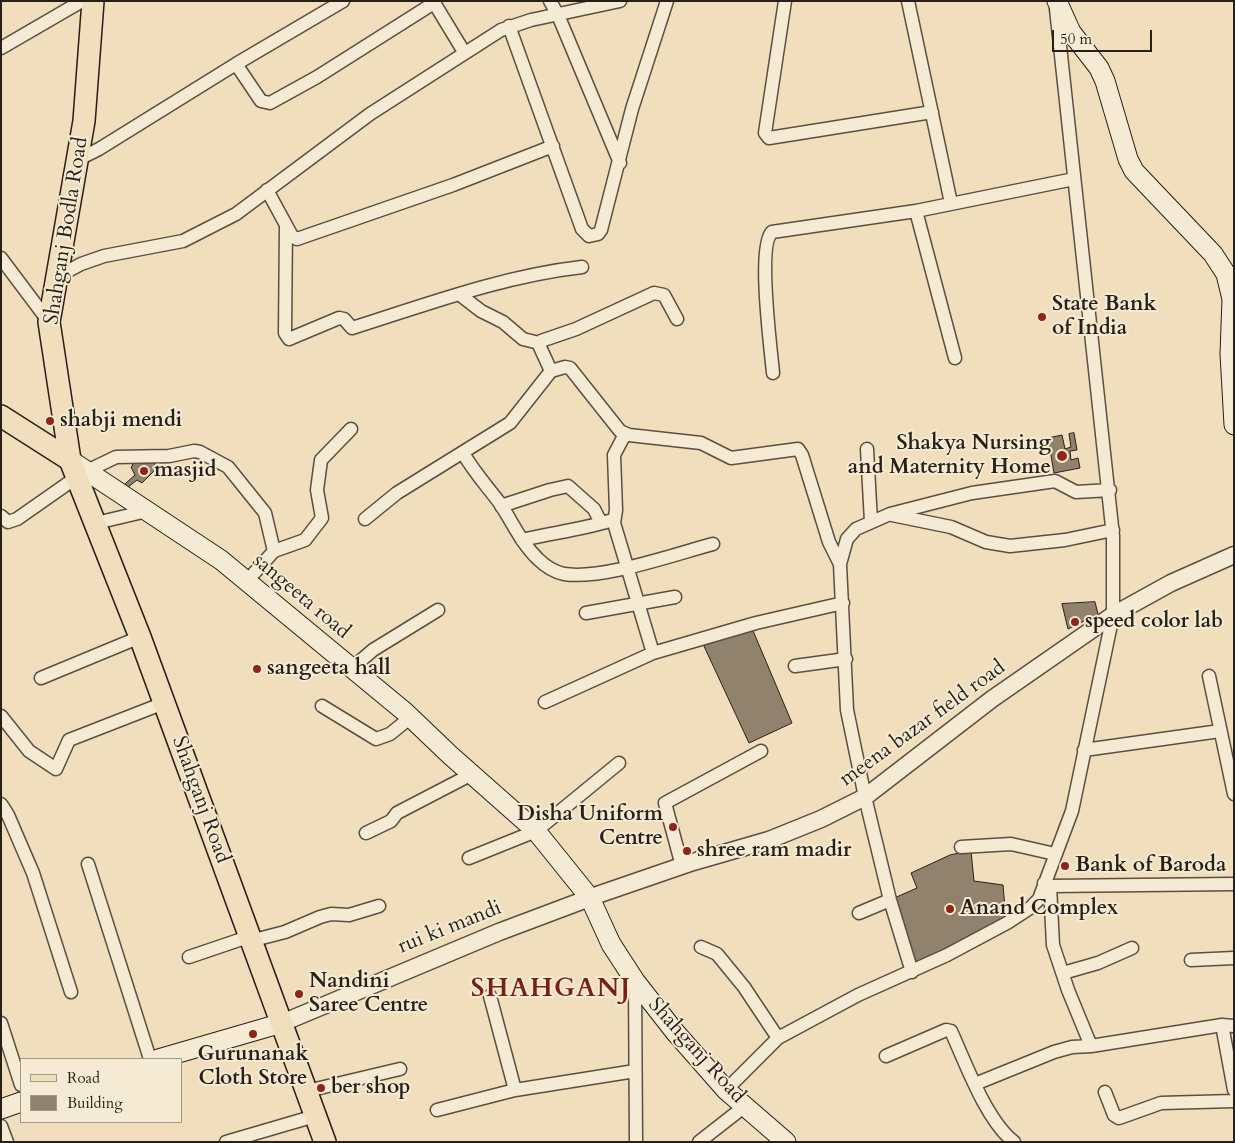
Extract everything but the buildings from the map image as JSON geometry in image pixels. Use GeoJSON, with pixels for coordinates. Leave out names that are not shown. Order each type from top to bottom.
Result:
{"type":"FeatureCollection","features":[{"type":"Feature","properties":{"kind":"main road","name":"Shahganj Bodla Road"},"geometry":{"type":"LineString","coordinates":[[78,469],[49,322],[84,121],[93,1]]}},
{"type":"Feature","properties":{"kind":"main road"},"geometry":{"type":"LineString","coordinates":[[1056,1],[1071,32],[1099,68],[1105,81],[1128,159],[1134,172],[1214,254],[1226,274],[1232,299],[1230,354],[1234,425]]}},
{"type":"Feature","properties":{"kind":"main road"},"geometry":{"type":"LineString","coordinates":[[1,416],[78,469]]}},
{"type":"Feature","properties":{"kind":"main road","name":"sangeeta road"},"geometry":{"type":"LineString","coordinates":[[78,469],[147,511],[221,560],[411,717],[536,831],[590,898]]}},
{"type":"Feature","properties":{"kind":"main road","name":"Shahganj Road"},"geometry":{"type":"LineString","coordinates":[[78,469],[96,523],[140,637],[236,898],[249,939],[325,1142]]}},
{"type":"Feature","properties":{"kind":"main road","name":"Shahganj Road"},"geometry":{"type":"LineString","coordinates":[[590,898],[611,944],[635,981],[675,1032],[726,1090],[786,1142]]}},
{"type":"Feature","properties":{"kind":"main road","name":"rui ki mandi"},"geometry":{"type":"LineString","coordinates":[[161,1058],[282,1023]]}},
{"type":"Feature","properties":{"kind":"main road"},"geometry":{"type":"LineString","coordinates":[[1,1109],[20,1102]]}},
{"type":"Feature","properties":{"kind":"street"},"geometry":{"type":"LineString","coordinates":[[1,48],[82,1]]}},
{"type":"Feature","properties":{"kind":"street"},"geometry":{"type":"LineString","coordinates":[[77,160],[99,149],[236,64],[343,1]]}},
{"type":"Feature","properties":{"kind":"street"},"geometry":{"type":"LineString","coordinates":[[550,1],[558,15],[620,163]]}},
{"type":"Feature","properties":{"kind":"street"},"geometry":{"type":"LineString","coordinates":[[57,277],[81,264],[104,256],[147,249],[196,236],[236,214],[370,114],[464,52],[509,26],[620,1]]}},
{"type":"Feature","properties":{"kind":"street"},"geometry":{"type":"LineString","coordinates":[[509,26],[582,229],[589,236],[598,234],[601,230],[620,163],[632,110],[666,1]]}},
{"type":"Feature","properties":{"kind":"street"},"geometry":{"type":"LineString","coordinates":[[785,1],[765,134],[768,138],[932,112]]}},
{"type":"Feature","properties":{"kind":"street"},"geometry":{"type":"LineString","coordinates":[[908,1],[951,203]]}},
{"type":"Feature","properties":{"kind":"street"},"geometry":{"type":"LineString","coordinates":[[726,1090],[778,1038],[858,994],[912,972],[990,933],[1030,908],[1039,899],[1047,885],[1055,854],[1072,811],[1113,615],[1113,530],[1056,1]]}},
{"type":"Feature","properties":{"kind":"street"},"geometry":{"type":"LineString","coordinates":[[236,64],[262,101],[270,103],[317,77],[434,2],[464,52]]}},
{"type":"Feature","properties":{"kind":"street"},"geometry":{"type":"LineString","coordinates":[[267,190],[286,225],[294,238],[297,239],[453,185],[553,146]]}},
{"type":"Feature","properties":{"kind":"street"},"geometry":{"type":"LineString","coordinates":[[773,374],[764,285],[770,234],[916,211],[1074,179]]}},
{"type":"Feature","properties":{"kind":"street"},"geometry":{"type":"LineString","coordinates":[[916,211],[955,358]]}},
{"type":"Feature","properties":{"kind":"street"},"geometry":{"type":"LineString","coordinates":[[286,225],[285,332],[287,338],[291,339],[339,318],[344,319],[352,328],[459,294],[550,270],[582,267]]}},
{"type":"Feature","properties":{"kind":"street"},"geometry":{"type":"LineString","coordinates":[[1,258],[49,322]]}},
{"type":"Feature","properties":{"kind":"street"},"geometry":{"type":"LineString","coordinates":[[459,294],[481,311],[503,322],[523,339],[539,343],[576,329],[654,293],[664,295],[677,319]]}},
{"type":"Feature","properties":{"kind":"street"},"geometry":{"type":"LineString","coordinates":[[539,343],[551,371]]}},
{"type":"Feature","properties":{"kind":"street"},"geometry":{"type":"LineString","coordinates":[[365,519],[397,493],[510,423],[551,371],[565,367],[570,368],[625,434],[701,443],[731,458],[798,449],[802,455],[829,542],[840,564]]}},
{"type":"Feature","properties":{"kind":"street"},"geometry":{"type":"LineString","coordinates":[[247,582],[274,551],[305,540],[322,518],[318,490],[321,460],[351,429]]}},
{"type":"Feature","properties":{"kind":"street"},"geometry":{"type":"LineString","coordinates":[[625,434],[614,455],[616,510],[614,519],[626,567],[653,653]]}},
{"type":"Feature","properties":{"kind":"street"},"geometry":{"type":"LineString","coordinates":[[867,449],[871,522]]}},
{"type":"Feature","properties":{"kind":"street"},"geometry":{"type":"LineString","coordinates":[[1,516],[8,522],[17,520],[78,469],[116,456],[169,456],[194,451],[200,452],[228,467],[265,513],[274,551]]}},
{"type":"Feature","properties":{"kind":"street"},"geometry":{"type":"LineString","coordinates":[[463,453],[476,476],[501,506],[522,540],[538,560],[562,574],[586,574],[626,567],[713,544]]}},
{"type":"Feature","properties":{"kind":"street"},"geometry":{"type":"LineString","coordinates":[[912,972],[890,900],[865,797],[847,710],[840,564],[847,539],[856,529],[890,514],[972,493],[1056,481],[1076,492],[1110,490]]}},
{"type":"Feature","properties":{"kind":"street"},"geometry":{"type":"LineString","coordinates":[[501,506],[568,486],[594,509],[601,523]]}},
{"type":"Feature","properties":{"kind":"street"},"geometry":{"type":"LineString","coordinates":[[96,523],[147,511]]}},
{"type":"Feature","properties":{"kind":"street"},"geometry":{"type":"LineString","coordinates":[[890,514],[951,526],[986,542],[1010,546],[1065,540],[1113,530]]}},
{"type":"Feature","properties":{"kind":"street"},"geometry":{"type":"LineString","coordinates":[[522,540],[558,532],[567,532],[614,519]]}},
{"type":"Feature","properties":{"kind":"street","name":"meena bazar field road"},"geometry":{"type":"LineString","coordinates":[[590,898],[682,866],[769,840],[821,819],[865,797],[992,698],[1113,615],[1172,582],[1234,555]]}},
{"type":"Feature","properties":{"kind":"street"},"geometry":{"type":"LineString","coordinates":[[586,614],[675,597]]}},
{"type":"Feature","properties":{"kind":"street"},"geometry":{"type":"LineString","coordinates":[[545,702],[653,653],[756,623],[843,603]]}},
{"type":"Feature","properties":{"kind":"street"},"geometry":{"type":"LineString","coordinates":[[351,668],[373,650],[438,610]]}},
{"type":"Feature","properties":{"kind":"street"},"geometry":{"type":"LineString","coordinates":[[41,678],[140,637]]}},
{"type":"Feature","properties":{"kind":"street"},"geometry":{"type":"LineString","coordinates":[[795,666],[846,659]]}},
{"type":"Feature","properties":{"kind":"street"},"geometry":{"type":"LineString","coordinates":[[1209,676],[1234,794]]}},
{"type":"Feature","properties":{"kind":"street"},"geometry":{"type":"LineString","coordinates":[[1,716],[28,751],[56,769],[69,740],[164,703]]}},
{"type":"Feature","properties":{"kind":"street"},"geometry":{"type":"LineString","coordinates":[[322,706],[376,739],[390,734],[411,717]]}},
{"type":"Feature","properties":{"kind":"street"},"geometry":{"type":"LineString","coordinates":[[1084,750],[1220,731]]}},
{"type":"Feature","properties":{"kind":"street"},"geometry":{"type":"LineString","coordinates":[[682,866],[665,802],[761,751]]}},
{"type":"Feature","properties":{"kind":"street"},"geometry":{"type":"LineString","coordinates":[[469,858],[536,831],[619,763]]}},
{"type":"Feature","properties":{"kind":"street"},"geometry":{"type":"LineString","coordinates":[[366,833],[389,822],[397,813],[472,774]]}},
{"type":"Feature","properties":{"kind":"street"},"geometry":{"type":"LineString","coordinates":[[1,804],[8,815],[33,873],[71,992]]}},
{"type":"Feature","properties":{"kind":"street"},"geometry":{"type":"LineString","coordinates":[[961,847],[1011,844],[1055,854]]}},
{"type":"Feature","properties":{"kind":"street"},"geometry":{"type":"LineString","coordinates":[[88,864],[150,1058]]}},
{"type":"Feature","properties":{"kind":"street"},"geometry":{"type":"LineString","coordinates":[[1047,885],[1234,884]]}},
{"type":"Feature","properties":{"kind":"street"},"geometry":{"type":"LineString","coordinates":[[1047,885],[1053,945],[1062,974],[1091,1046]]}},
{"type":"Feature","properties":{"kind":"street","name":"rui ki mandi"},"geometry":{"type":"LineString","coordinates":[[282,1023],[459,947],[590,898]]}},
{"type":"Feature","properties":{"kind":"street"},"geometry":{"type":"LineString","coordinates":[[859,913],[890,900]]}},
{"type":"Feature","properties":{"kind":"street"},"geometry":{"type":"LineString","coordinates":[[189,957],[249,939],[285,932],[325,916],[349,915],[379,906]]}},
{"type":"Feature","properties":{"kind":"street"},"geometry":{"type":"LineString","coordinates":[[701,947],[717,954],[744,987],[778,1038]]}},
{"type":"Feature","properties":{"kind":"street"},"geometry":{"type":"LineString","coordinates":[[1062,974],[1098,963],[1132,948]]}},
{"type":"Feature","properties":{"kind":"street"},"geometry":{"type":"LineString","coordinates":[[1191,960],[1234,958]]}},
{"type":"Feature","properties":{"kind":"street"},"geometry":{"type":"LineString","coordinates":[[635,981],[636,1142]]}},
{"type":"Feature","properties":{"kind":"street"},"geometry":{"type":"LineString","coordinates":[[490,996],[515,1090]]}},
{"type":"Feature","properties":{"kind":"street"},"geometry":{"type":"LineString","coordinates":[[1,1023],[20,1082]]}},
{"type":"Feature","properties":{"kind":"street"},"geometry":{"type":"LineString","coordinates":[[975,1084],[1072,1046],[1091,1046],[1228,1026],[1234,1090]]}},
{"type":"Feature","properties":{"kind":"street"},"geometry":{"type":"LineString","coordinates":[[886,1056],[949,1031],[975,1084],[999,1126],[1014,1142]]}},
{"type":"Feature","properties":{"kind":"street"},"geometry":{"type":"LineString","coordinates":[[306,1091],[400,1069]]}},
{"type":"Feature","properties":{"kind":"street"},"geometry":{"type":"LineString","coordinates":[[437,1110],[515,1090],[635,1071]]}},
{"type":"Feature","properties":{"kind":"street"},"geometry":{"type":"LineString","coordinates":[[1105,1092],[1114,1115],[1119,1118],[1161,1103],[1234,1101]]}},
{"type":"Feature","properties":{"kind":"street"},"geometry":{"type":"LineString","coordinates":[[699,1142],[745,1106]]}},
{"type":"Feature","properties":{"kind":"street"},"geometry":{"type":"LineString","coordinates":[[226,1142],[316,1116]]}},
{"type":"Feature","properties":{"kind":"street"},"geometry":{"type":"LineString","coordinates":[[1,1126],[7,1142]]}},
{"type":"Feature","properties":{"kind":"place","name":"State Bank of India"},"geometry":{"type":"Point","coordinates":[1042,317]}},
{"type":"Feature","properties":{"kind":"place","name":"shabji mendi"},"geometry":{"type":"Point","coordinates":[50,421]}},
{"type":"Feature","properties":{"kind":"place","name":"Shakya Nursing and Maternity Home"},"geometry":{"type":"Point","coordinates":[1062,456]}},
{"type":"Feature","properties":{"kind":"place","name":"masjid"},"geometry":{"type":"Point","coordinates":[144,471]}},
{"type":"Feature","properties":{"kind":"place","name":"speed color lab"},"geometry":{"type":"Point","coordinates":[1075,622]}},
{"type":"Feature","properties":{"kind":"place","name":"sangeeta hall"},"geometry":{"type":"Point","coordinates":[257,669]}},
{"type":"Feature","properties":{"kind":"place","name":"Disha Uniform Centre"},"geometry":{"type":"Point","coordinates":[673,827]}},
{"type":"Feature","properties":{"kind":"place","name":"shree ram madir"},"geometry":{"type":"Point","coordinates":[687,851]}},
{"type":"Feature","properties":{"kind":"place","name":"Bank of Baroda"},"geometry":{"type":"Point","coordinates":[1065,866]}},
{"type":"Feature","properties":{"kind":"place","name":"Anand Complex"},"geometry":{"type":"Point","coordinates":[950,909]}},
{"type":"Feature","properties":{"kind":"place","name":"Nandini Saree Centre"},"geometry":{"type":"Point","coordinates":[299,994]}},
{"type":"Feature","properties":{"kind":"place","name":"Gurunanak Cloth Store"},"geometry":{"type":"Point","coordinates":[253,1034]}},
{"type":"Feature","properties":{"kind":"place","name":"ber shop"},"geometry":{"type":"Point","coordinates":[321,1088]}},
{"type":"Feature","properties":{"kind":"district","name":"SHAHGANJ"},"geometry":{"type":"Point","coordinates":[551,990]}}]}
